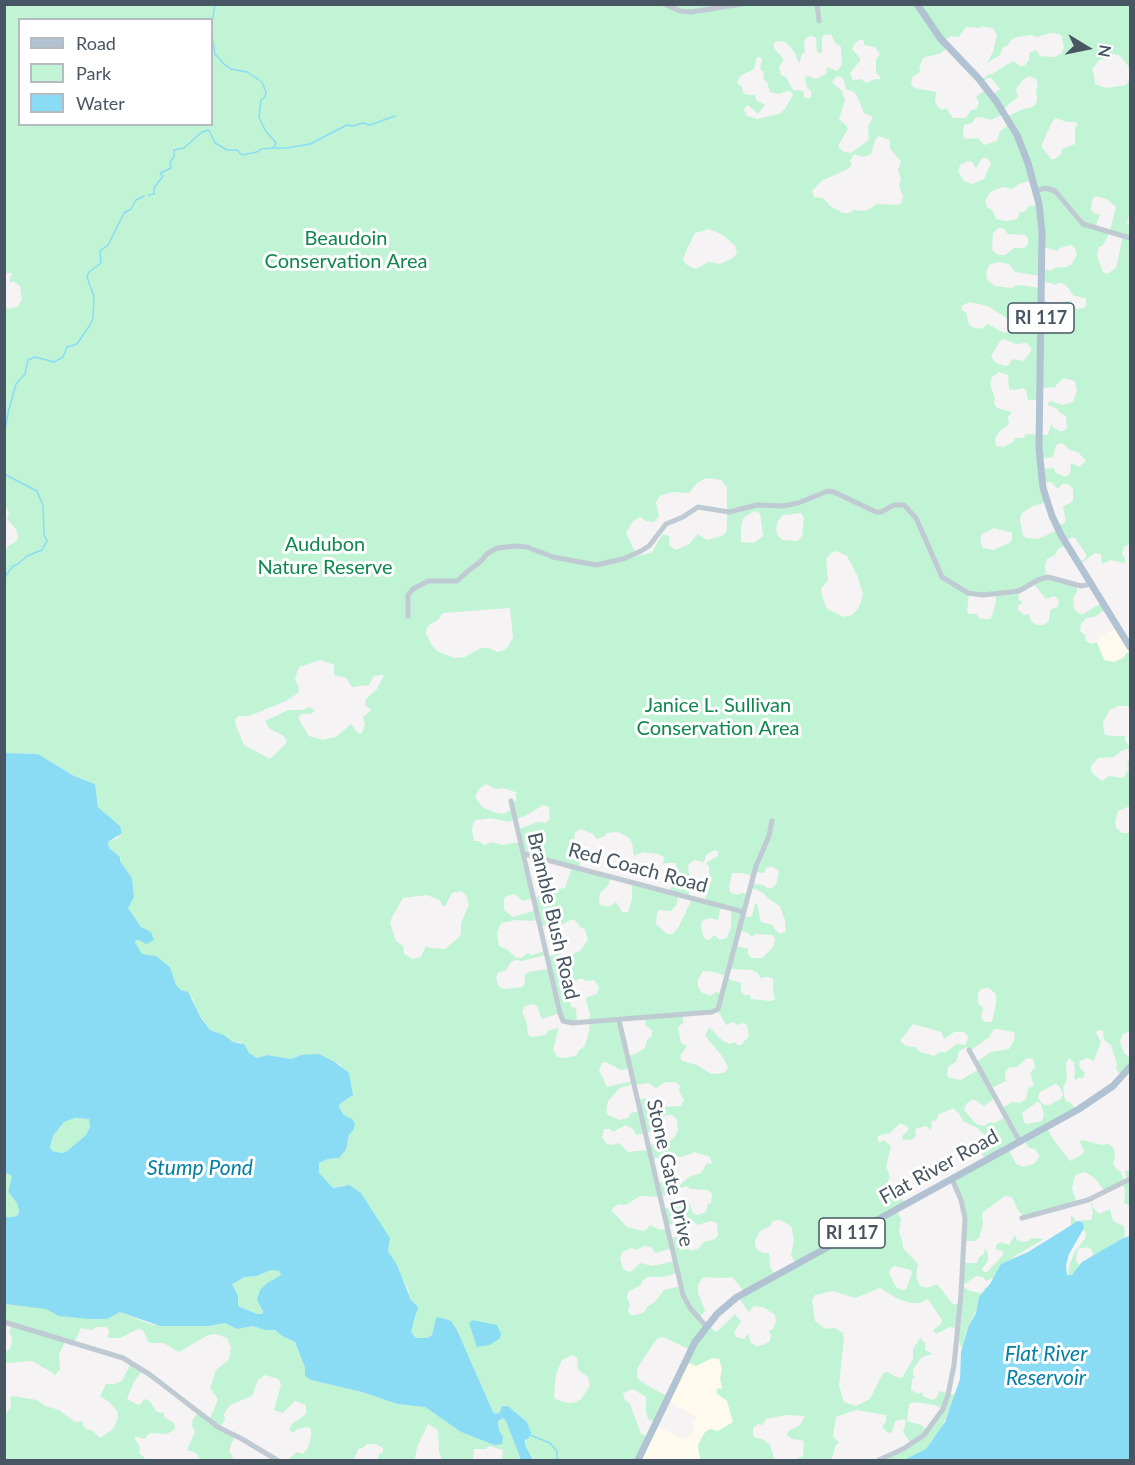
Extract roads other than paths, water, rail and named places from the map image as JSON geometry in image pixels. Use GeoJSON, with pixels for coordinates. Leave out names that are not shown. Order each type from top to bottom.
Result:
{"type":"FeatureCollection","features":[{"type":"Feature","properties":{"kind":"main road","name":"RI 117"},"geometry":{"type":"LineString","coordinates":[[917,4],[940,38],[979,79],[1000,106],[1023,149],[1041,216],[1039,448],[1041,477],[1052,516],[1063,538],[1131,647]]}},
{"type":"Feature","properties":{"kind":"main road","name":"Flat River Road"},"geometry":{"type":"LineString","coordinates":[[638,1461],[690,1352],[706,1326],[741,1294],[1094,1100],[1113,1086],[1131,1067]]}},
{"type":"Feature","properties":{"kind":"street"},"geometry":{"type":"LineString","coordinates":[[664,4],[680,11],[691,12],[742,4]]}},
{"type":"Feature","properties":{"kind":"street"},"geometry":{"type":"LineString","coordinates":[[817,4],[819,21]]}},
{"type":"Feature","properties":{"kind":"street"},"geometry":{"type":"LineString","coordinates":[[1036,191],[1045,188],[1055,191],[1083,224],[1131,238]]}},
{"type":"Feature","properties":{"kind":"street"},"geometry":{"type":"LineString","coordinates":[[408,616],[408,595],[413,589],[428,581],[457,582],[488,553],[497,549],[527,547],[553,557],[596,565],[623,559],[641,551],[650,544],[666,524],[698,507],[729,513],[762,505],[783,506],[798,503],[828,491],[876,512],[882,512],[896,504],[904,505],[916,519],[942,577],[968,592],[983,595],[1019,591],[1048,577],[1081,585],[1092,584]]}},
{"type":"Feature","properties":{"kind":"street","name":"Bramble Bush Road"},"geometry":{"type":"LineString","coordinates":[[512,801],[562,1020],[572,1023],[712,1012],[718,1009],[756,866],[769,836],[772,820]]}},
{"type":"Feature","properties":{"kind":"street","name":"Red Coach Road"},"geometry":{"type":"LineString","coordinates":[[524,854],[744,912]]}},
{"type":"Feature","properties":{"kind":"street","name":"Stone Gate Drive"},"geometry":{"type":"LineString","coordinates":[[619,1020],[683,1295],[690,1308],[706,1326]]}},
{"type":"Feature","properties":{"kind":"street"},"geometry":{"type":"LineString","coordinates":[[969,1050],[1020,1142]]}},
{"type":"Feature","properties":{"kind":"street"},"geometry":{"type":"LineString","coordinates":[[879,1461],[924,1435],[943,1409],[948,1395],[954,1366],[965,1228],[963,1207],[952,1179]]}},
{"type":"Feature","properties":{"kind":"street"},"geometry":{"type":"LineString","coordinates":[[1022,1218],[1088,1200],[1131,1179]]}},
{"type":"Feature","properties":{"kind":"street"},"geometry":{"type":"LineString","coordinates":[[4,1322],[123,1358],[149,1374],[218,1427],[277,1461]]}},
{"type":"Feature","properties":{"kind":"water","name":"Stump Pond"},"geometry":{"type":"Polygon","coordinates":[[[5,753],[38,754],[74,776],[95,784],[98,807],[120,826],[122,833],[108,842],[109,848],[120,857],[120,861],[132,878],[134,897],[128,908],[141,927],[151,932],[154,940],[146,944],[139,940],[135,942],[142,954],[156,956],[170,967],[176,985],[188,992],[210,1030],[224,1035],[233,1042],[244,1044],[249,1053],[257,1058],[267,1055],[291,1059],[301,1055],[319,1054],[335,1062],[349,1073],[353,1095],[339,1107],[344,1115],[355,1123],[354,1129],[349,1135],[346,1150],[339,1158],[319,1163],[319,1173],[333,1188],[349,1185],[361,1193],[390,1238],[388,1251],[397,1265],[411,1300],[418,1307],[411,1332],[416,1338],[427,1338],[432,1335],[436,1318],[451,1321],[493,1412],[496,1414],[500,1412],[502,1406],[508,1406],[527,1422],[531,1433],[525,1440],[525,1445],[533,1460],[521,1460],[503,1418],[498,1421],[503,1437],[502,1444],[494,1445],[461,1432],[425,1407],[397,1404],[362,1392],[311,1380],[305,1376],[305,1368],[295,1342],[275,1330],[253,1326],[237,1329],[225,1323],[209,1326],[160,1326],[120,1312],[107,1319],[89,1319],[59,1316],[46,1309],[5,1304],[5,1217],[18,1215],[19,1211],[17,1203],[8,1192],[12,1176],[4,1172],[5,753]],[[75,1118],[64,1122],[53,1136],[50,1147],[52,1151],[62,1153],[67,1151],[86,1135],[90,1127],[89,1119],[75,1118]],[[271,1270],[257,1276],[245,1277],[232,1284],[238,1296],[238,1306],[262,1314],[263,1311],[257,1300],[260,1290],[281,1275],[279,1271],[271,1270]]]}},
{"type":"Feature","properties":{"kind":"water","name":"Flat River Reservoir"},"geometry":{"type":"Polygon","coordinates":[[[1078,1221],[1083,1223],[1084,1228],[1069,1254],[1066,1265],[1067,1275],[1072,1275],[1082,1262],[1130,1236],[1130,1460],[904,1460],[926,1449],[945,1422],[960,1379],[961,1352],[968,1327],[976,1313],[979,1297],[990,1284],[1001,1264],[1028,1252],[1078,1221]]]}},
{"type":"Feature","properties":{"kind":"water"},"geometry":{"type":"Polygon","coordinates":[[[472,1320],[497,1325],[501,1334],[500,1338],[490,1345],[477,1347],[469,1323],[472,1320]]]}},
{"type":"Feature","properties":{"kind":"waterway"},"geometry":{"type":"LineString","coordinates":[[213,18],[215,4]]}},
{"type":"Feature","properties":{"kind":"waterway"},"geometry":{"type":"LineString","coordinates":[[148,195],[154,194],[154,188],[163,176],[160,173],[171,168],[170,162],[174,157],[174,150],[184,148],[202,132],[209,130],[215,143],[227,150],[237,150],[242,155],[273,148],[276,143],[265,130],[259,117],[261,100],[265,97],[266,92],[262,82],[247,72],[231,69],[224,64],[215,54],[213,41]]}},
{"type":"Feature","properties":{"kind":"waterway"},"geometry":{"type":"LineString","coordinates":[[275,148],[310,144],[347,125],[363,123],[370,125],[395,116]]}},
{"type":"Feature","properties":{"kind":"waterway"},"geometry":{"type":"LineString","coordinates":[[4,436],[16,384],[25,374],[28,360],[35,357],[54,362],[63,357],[67,347],[77,344],[90,325],[93,318],[94,297],[87,277],[89,272],[101,263],[100,251],[108,245],[124,213],[131,209],[136,200],[144,196]]}},
{"type":"Feature","properties":{"kind":"waterway"},"geometry":{"type":"LineString","coordinates":[[4,474],[37,491],[43,506],[44,535],[47,541],[42,550],[27,556],[13,566],[4,578]]}},
{"type":"Feature","properties":{"kind":"waterway"},"geometry":{"type":"LineString","coordinates":[[530,1435],[550,1443],[557,1451],[559,1460]]}},
{"type":"Feature","properties":{"kind":"park label","name":"Beaudoin Conservation Area"},"geometry":{"type":"Point","coordinates":[346,250]}},
{"type":"Feature","properties":{"kind":"park label","name":"Audubon Nature Reserve"},"geometry":{"type":"Point","coordinates":[325,556]}},
{"type":"Feature","properties":{"kind":"park label","name":"Janice L. Sullivan Conservation Area"},"geometry":{"type":"Point","coordinates":[718,718]}}]}
